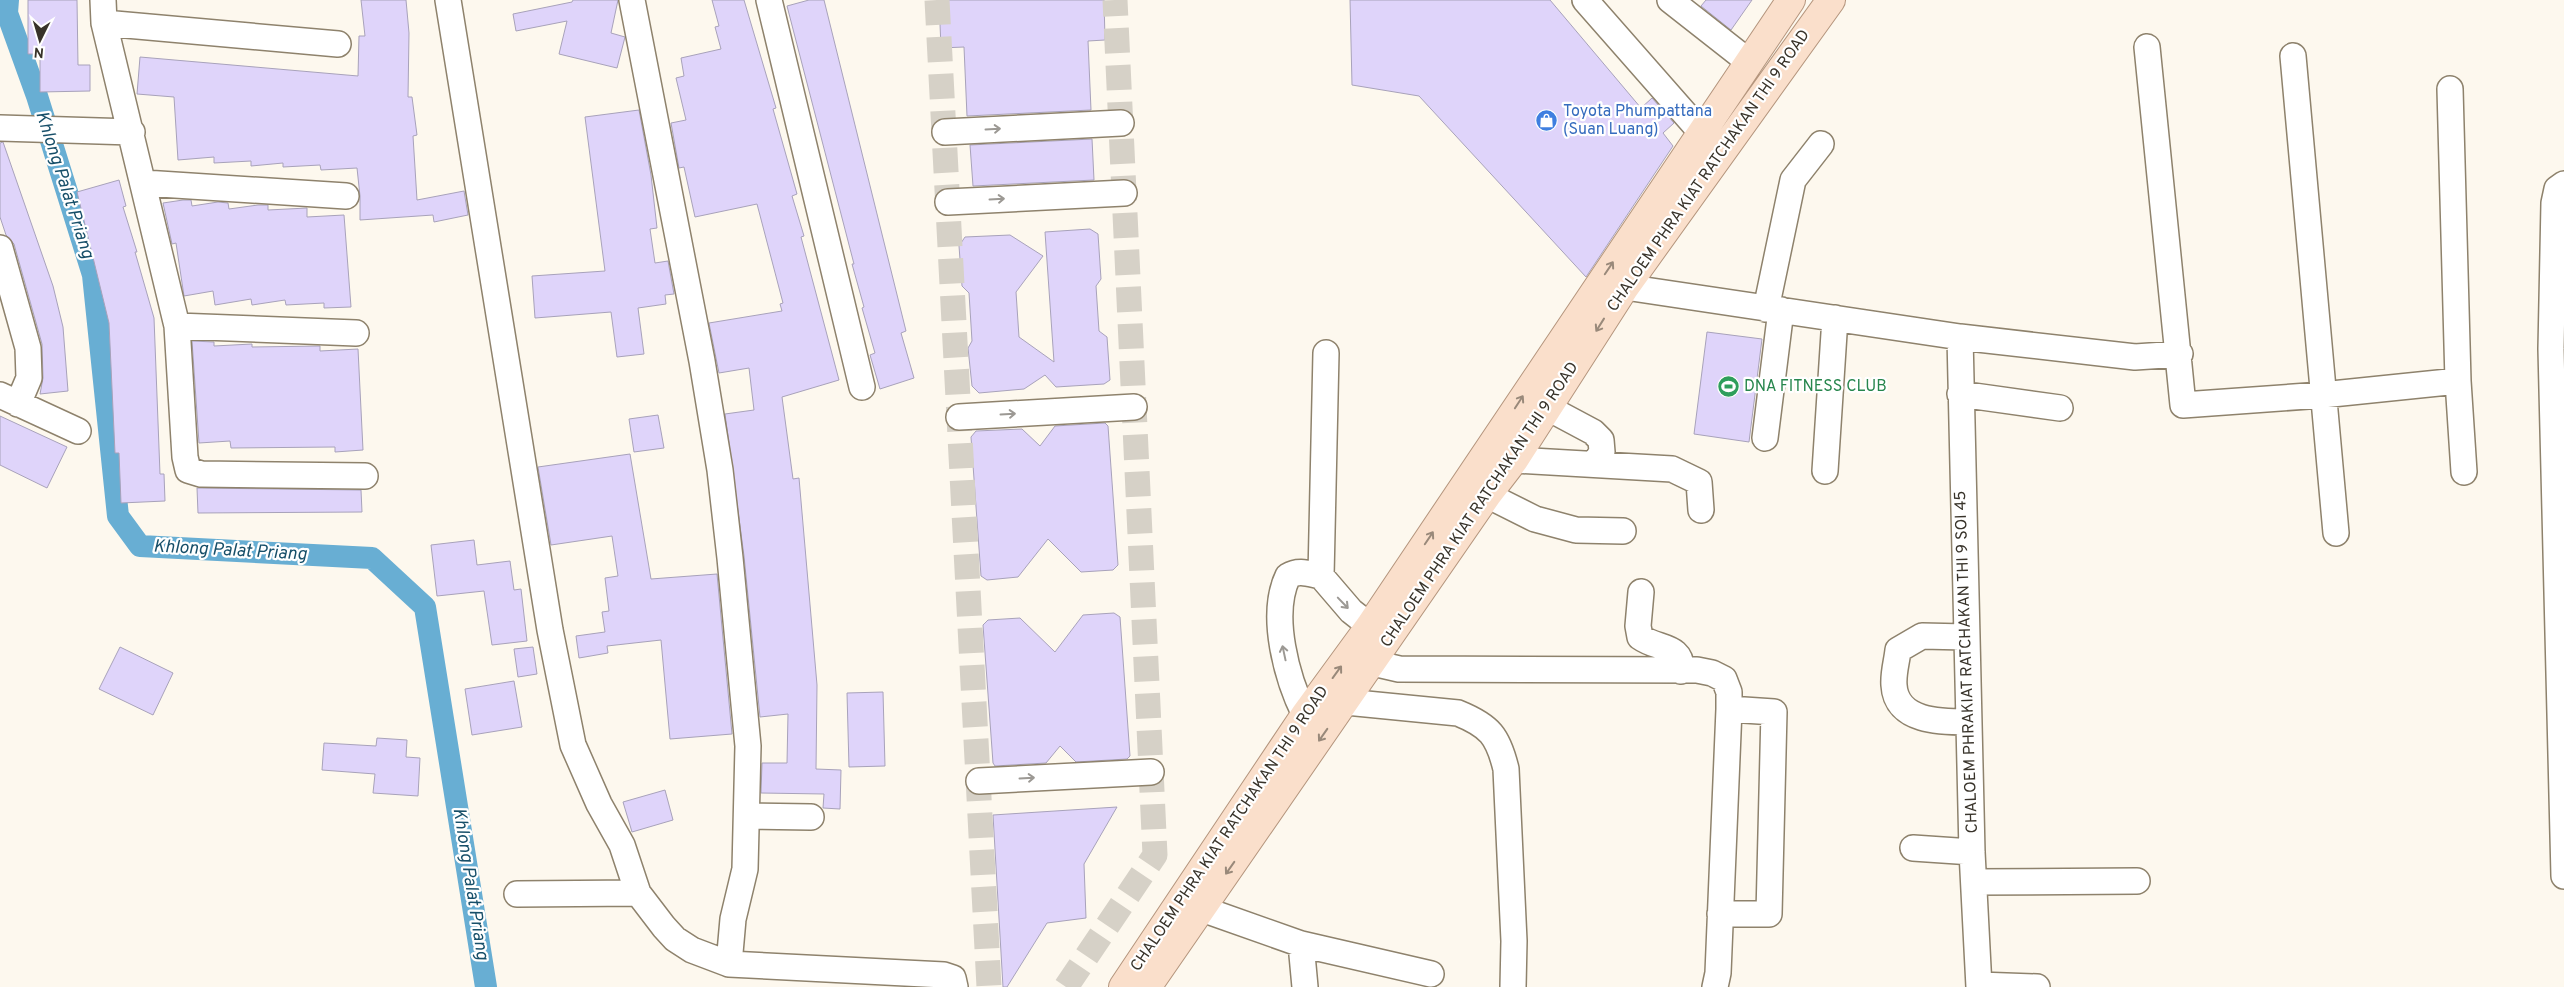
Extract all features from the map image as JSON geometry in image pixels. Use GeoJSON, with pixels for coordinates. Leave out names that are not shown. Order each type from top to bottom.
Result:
{"type":"FeatureCollection","features":[{"type":"Feature","properties":{"kind":"main road","name":"CHALOEM PHRA KIAT RATCHAKAN THI 9 ROAD"},"geometry":{"type":"LineString","coordinates":[[1122,987],[1306,715],[1370,626],[1791,0]]}},
{"type":"Feature","properties":{"kind":"main road","name":"CHALOEM PHRA KIAT RATCHAKAN THI 9 ROAD"},"geometry":{"type":"LineString","coordinates":[[1147,987],[1514,460],[1625,287],[1831,0]]}},
{"type":"Feature","properties":{"kind":"street"},"geometry":{"type":"LineString","coordinates":[[448,0],[550,630],[573,745],[599,804],[622,845],[638,893],[664,927],[675,938],[692,950],[730,964],[944,975],[953,978],[955,987]]}},
{"type":"Feature","properties":{"kind":"street"},"geometry":{"type":"LineString","coordinates":[[632,0],[702,361],[720,470],[748,746],[748,816],[745,869],[733,918],[730,964]]}},
{"type":"Feature","properties":{"kind":"street"},"geometry":{"type":"LineString","coordinates":[[769,0],[862,387]]}},
{"type":"Feature","properties":{"kind":"street"},"geometry":{"type":"LineString","coordinates":[[1585,0],[1701,132]]}},
{"type":"Feature","properties":{"kind":"street"},"geometry":{"type":"LineString","coordinates":[[1670,0],[1748,62]]}},
{"type":"Feature","properties":{"kind":"street"},"geometry":{"type":"LineString","coordinates":[[338,44],[104,12],[178,326],[185,457],[188,470],[201,474],[365,476]]}},
{"type":"Feature","properties":{"kind":"street"},"geometry":{"type":"LineString","coordinates":[[2147,47],[2180,354],[2183,405],[2322,395],[2458,381]]}},
{"type":"Feature","properties":{"kind":"street"},"geometry":{"type":"LineString","coordinates":[[2293,56],[2322,395],[2336,533]]}},
{"type":"Feature","properties":{"kind":"street"},"geometry":{"type":"LineString","coordinates":[[2450,89],[2458,381],[2464,472]]}},
{"type":"Feature","properties":{"kind":"street"},"geometry":{"type":"LineString","coordinates":[[945,132],[1121,123]]}},
{"type":"Feature","properties":{"kind":"street"},"geometry":{"type":"LineString","coordinates":[[0,128],[101,133],[132,132]]}},
{"type":"Feature","properties":{"kind":"street"},"geometry":{"type":"LineString","coordinates":[[1765,438],[1773,310],[1794,180],[1821,144]]}},
{"type":"Feature","properties":{"kind":"street"},"geometry":{"type":"LineString","coordinates":[[144,183],[346,196]]}},
{"type":"Feature","properties":{"kind":"street"},"geometry":{"type":"LineString","coordinates":[[2564,184],[2557,189],[2554,203],[2558,349],[2564,876]]}},
{"type":"Feature","properties":{"kind":"street"},"geometry":{"type":"LineString","coordinates":[[948,202],[1124,193]]}},
{"type":"Feature","properties":{"kind":"street"},"geometry":{"type":"LineString","coordinates":[[0,248],[28,348],[29,378],[9,399],[78,432]]}},
{"type":"Feature","properties":{"kind":"street"},"geometry":{"type":"LineString","coordinates":[[1625,287],[1960,337],[2135,357],[2180,354]]}},
{"type":"Feature","properties":{"kind":"street"},"geometry":{"type":"LineString","coordinates":[[1825,471],[1835,318]]}},
{"type":"Feature","properties":{"kind":"street"},"geometry":{"type":"LineString","coordinates":[[178,326],[356,333]]}},
{"type":"Feature","properties":{"kind":"street","name":"CHALOEM PHRAKIAT RATCHAKAN THI 9 SOI 45"},"geometry":{"type":"LineString","coordinates":[[1960,337],[1968,722],[1979,986]]}},
{"type":"Feature","properties":{"kind":"street"},"geometry":{"type":"LineString","coordinates":[[1321,576],[1326,353]]}},
{"type":"Feature","properties":{"kind":"street"},"geometry":{"type":"LineString","coordinates":[[1960,394],[2060,408]]}},
{"type":"Feature","properties":{"kind":"street"},"geometry":{"type":"LineString","coordinates":[[960,417],[1134,407]]}},
{"type":"Feature","properties":{"kind":"street"},"geometry":{"type":"LineString","coordinates":[[1548,408],[1592,432],[1601,440],[1602,452],[1595,463]]}},
{"type":"Feature","properties":{"kind":"street"},"geometry":{"type":"LineString","coordinates":[[1514,460],[1595,463],[1672,469],[1699,482],[1701,510]]}},
{"type":"Feature","properties":{"kind":"street"},"geometry":{"type":"LineString","coordinates":[[1488,495],[1535,519],[1576,530],[1623,531]]}},
{"type":"Feature","properties":{"kind":"street"},"geometry":{"type":"LineString","coordinates":[[1306,715],[1294,693],[1283,652],[1281,613],[1288,576],[1293,572],[1303,572],[1321,576],[1351,611],[1370,626]]}},
{"type":"Feature","properties":{"kind":"street"},"geometry":{"type":"LineString","coordinates":[[1641,592],[1638,626],[1640,637],[1649,644],[1678,654],[1682,660],[1681,671]]}},
{"type":"Feature","properties":{"kind":"street"},"geometry":{"type":"LineString","coordinates":[[1966,637],[1922,636],[1898,650],[1894,686],[1900,703],[1909,712],[1934,722],[1968,722]]}},
{"type":"Feature","properties":{"kind":"street"},"geometry":{"type":"LineString","coordinates":[[1373,663],[1399,669],[1698,670],[1712,673],[1724,679],[1729,692],[1729,709],[1718,982]]}},
{"type":"Feature","properties":{"kind":"street"},"geometry":{"type":"LineString","coordinates":[[1346,702],[1458,713],[1475,720],[1490,731],[1500,745],[1506,769],[1514,941],[1513,987]]}},
{"type":"Feature","properties":{"kind":"street"},"geometry":{"type":"LineString","coordinates":[[1720,914],[1769,914],[1774,712],[1729,709]]}},
{"type":"Feature","properties":{"kind":"street"},"geometry":{"type":"LineString","coordinates":[[979,781],[1151,772]]}},
{"type":"Feature","properties":{"kind":"street"},"geometry":{"type":"LineString","coordinates":[[748,816],[811,817]]}},
{"type":"Feature","properties":{"kind":"street"},"geometry":{"type":"LineString","coordinates":[[1913,848],[1972,852]]}},
{"type":"Feature","properties":{"kind":"street"},"geometry":{"type":"LineString","coordinates":[[1974,882],[2137,881]]}},
{"type":"Feature","properties":{"kind":"street"},"geometry":{"type":"LineString","coordinates":[[516,894],[638,893]]}},
{"type":"Feature","properties":{"kind":"street"},"geometry":{"type":"LineString","coordinates":[[1202,909],[1301,944],[1431,974]]}},
{"type":"Feature","properties":{"kind":"street"},"geometry":{"type":"LineString","coordinates":[[1301,944],[1305,987]]}},
{"type":"Feature","properties":{"kind":"street"},"geometry":{"type":"LineString","coordinates":[[1979,986],[2037,987]]}},
{"type":"Feature","properties":{"kind":"building"},"geometry":{"type":"Polygon","coordinates":[[[28,0],[77,0],[78,65],[90,65],[90,91],[40,92],[40,54],[28,54],[28,0]]]}},
{"type":"Feature","properties":{"kind":"building"},"geometry":{"type":"Polygon","coordinates":[[[361,0],[406,0],[409,33],[408,97],[412,97],[417,135],[413,136],[417,200],[464,191],[468,215],[434,222],[433,215],[360,220],[357,168],[321,170],[320,165],[283,167],[283,163],[251,166],[251,161],[214,163],[214,157],[178,160],[174,97],[137,94],[140,57],[358,76],[359,36],[365,36],[361,0]]]}},
{"type":"Feature","properties":{"kind":"building"},"geometry":{"type":"Polygon","coordinates":[[[573,0],[618,0],[611,33],[625,37],[617,68],[559,54],[567,21],[516,31],[513,14],[572,2],[573,0]]]}},
{"type":"Feature","properties":{"kind":"building"},"geometry":{"type":"Polygon","coordinates":[[[712,0],[744,0],[776,108],[773,109],[797,194],[792,196],[804,236],[801,237],[839,380],[782,397],[793,479],[799,478],[817,685],[816,769],[841,770],[840,809],[823,808],[824,794],[761,793],[762,763],[787,763],[788,714],[760,717],[744,556],[725,414],[754,410],[749,368],[719,373],[709,323],[782,311],[780,304],[783,303],[757,204],[695,217],[684,167],[679,168],[671,123],[686,120],[676,78],[684,76],[681,58],[721,49],[715,27],[719,26],[712,0]]]}},
{"type":"Feature","properties":{"kind":"building"},"geometry":{"type":"Polygon","coordinates":[[[809,0],[824,0],[906,331],[901,333],[914,378],[880,389],[870,355],[875,353],[862,308],[864,307],[852,264],[854,264],[787,6],[809,0]]]}},
{"type":"Feature","properties":{"kind":"building"},"geometry":{"type":"Polygon","coordinates":[[[939,0],[1104,0],[1105,40],[1088,41],[1091,110],[967,116],[964,47],[941,48],[939,0]]]}},
{"type":"Feature","properties":{"kind":"building","name":"Toyota Phumpattana (Suan Luang)"},"geometry":{"type":"Polygon","coordinates":[[[1350,0],[1550,0],[1641,108],[1652,98],[1674,123],[1663,133],[1673,146],[1586,277],[1419,96],[1352,85],[1350,0]]]}},
{"type":"Feature","properties":{"kind":"building"},"geometry":{"type":"Polygon","coordinates":[[[1706,0],[1752,0],[1731,30],[1701,6],[1706,0]]]}},
{"type":"Feature","properties":{"kind":"building"},"geometry":{"type":"Polygon","coordinates":[[[639,110],[651,175],[657,228],[650,229],[655,263],[668,261],[674,294],[665,295],[666,304],[638,308],[644,354],[617,357],[611,312],[535,318],[532,276],[605,271],[585,117],[639,110]]]}},
{"type":"Feature","properties":{"kind":"building"},"geometry":{"type":"Polygon","coordinates":[[[1092,139],[1094,180],[973,186],[970,145],[1092,139]]]}},
{"type":"Feature","properties":{"kind":"building"},"geometry":{"type":"Polygon","coordinates":[[[3,142],[53,286],[63,327],[68,391],[40,394],[43,378],[42,344],[14,244],[6,235],[0,217],[0,143],[3,142]]]}},
{"type":"Feature","properties":{"kind":"building"},"geometry":{"type":"Polygon","coordinates":[[[119,180],[126,206],[123,207],[154,318],[160,474],[164,474],[165,501],[121,503],[119,453],[115,453],[109,323],[77,192],[119,180]]]}},
{"type":"Feature","properties":{"kind":"building"},"geometry":{"type":"Polygon","coordinates":[[[191,200],[192,206],[218,202],[228,203],[229,209],[258,205],[268,205],[268,210],[307,208],[307,217],[344,215],[351,307],[324,308],[324,303],[286,305],[285,300],[252,305],[251,299],[215,305],[213,291],[184,296],[176,243],[172,244],[163,203],[191,200]]]}},
{"type":"Feature","properties":{"kind":"building"},"geometry":{"type":"Polygon","coordinates":[[[1090,229],[1098,234],[1101,279],[1096,286],[1099,331],[1107,337],[1110,380],[1104,384],[1056,387],[1045,375],[1024,389],[979,393],[972,386],[968,348],[972,341],[969,293],[962,286],[959,246],[965,237],[1010,235],[1043,256],[1016,292],[1019,337],[1054,362],[1045,232],[1090,229]]]}},
{"type":"Feature","properties":{"kind":"building","name":"DNA FITNESS CLUB"},"geometry":{"type":"Polygon","coordinates":[[[1707,332],[1762,339],[1749,442],[1694,434],[1707,332]]]}},
{"type":"Feature","properties":{"kind":"building"},"geometry":{"type":"Polygon","coordinates":[[[192,341],[214,342],[214,346],[252,344],[252,347],[320,346],[320,351],[358,349],[363,450],[335,452],[335,447],[231,448],[230,441],[199,443],[192,341]]]}},
{"type":"Feature","properties":{"kind":"building"},"geometry":{"type":"Polygon","coordinates":[[[658,415],[664,448],[634,452],[629,419],[658,415]]]}},
{"type":"Feature","properties":{"kind":"building"},"geometry":{"type":"Polygon","coordinates":[[[0,416],[67,447],[47,488],[0,465],[0,416]]]}},
{"type":"Feature","properties":{"kind":"building"},"geometry":{"type":"Polygon","coordinates":[[[1105,423],[1108,426],[1118,565],[1113,570],[1081,572],[1048,539],[1018,577],[987,580],[981,576],[971,437],[976,431],[1022,429],[1040,446],[1055,426],[1105,423]]]}},
{"type":"Feature","properties":{"kind":"building"},"geometry":{"type":"Polygon","coordinates":[[[630,454],[651,579],[717,574],[732,734],[670,739],[661,640],[607,646],[608,653],[579,658],[576,636],[605,632],[602,612],[609,611],[605,578],[618,576],[612,536],[551,545],[538,467],[630,454]]]}},
{"type":"Feature","properties":{"kind":"building"},"geometry":{"type":"Polygon","coordinates":[[[197,488],[361,490],[362,512],[198,513],[197,488]]]}},
{"type":"Feature","properties":{"kind":"building"},"geometry":{"type":"Polygon","coordinates":[[[474,540],[477,565],[510,561],[514,590],[521,589],[527,641],[492,645],[484,591],[437,596],[431,545],[474,540]]]}},
{"type":"Feature","properties":{"kind":"building"},"geometry":{"type":"Polygon","coordinates":[[[1114,613],[1120,617],[1130,756],[1127,759],[1076,762],[1060,746],[1046,763],[995,766],[993,763],[983,625],[988,620],[1020,618],[1055,652],[1083,615],[1114,613]]]}},
{"type":"Feature","properties":{"kind":"building"},"geometry":{"type":"Polygon","coordinates":[[[120,647],[173,673],[153,715],[99,689],[120,647]]]}},
{"type":"Feature","properties":{"kind":"building"},"geometry":{"type":"Polygon","coordinates":[[[533,647],[537,674],[518,677],[514,649],[533,647]]]}},
{"type":"Feature","properties":{"kind":"building"},"geometry":{"type":"Polygon","coordinates":[[[514,681],[522,727],[472,735],[465,689],[514,681]]]}},
{"type":"Feature","properties":{"kind":"building"},"geometry":{"type":"Polygon","coordinates":[[[883,692],[885,766],[849,767],[847,693],[883,692]]]}},
{"type":"Feature","properties":{"kind":"building"},"geometry":{"type":"Polygon","coordinates":[[[377,738],[407,740],[406,757],[420,758],[418,796],[373,793],[375,774],[322,770],[324,743],[376,746],[377,738]]]}},
{"type":"Feature","properties":{"kind":"building"},"geometry":{"type":"Polygon","coordinates":[[[665,790],[673,820],[632,832],[623,802],[665,790]]]}},
{"type":"Feature","properties":{"kind":"building"},"geometry":{"type":"Polygon","coordinates":[[[1117,807],[1084,864],[1086,918],[1047,923],[1007,987],[1003,987],[993,815],[1117,807]]]}},
{"type":"Feature","properties":{"kind":"waterway","name":"Khlong Palat Priang"},"geometry":{"type":"LineString","coordinates":[[8,0],[7,13],[37,96],[93,275],[118,516],[140,546],[372,558],[425,607],[486,987]]}},
{"type":"Feature","properties":{"kind":"tunnel"},"geometry":{"type":"LineString","coordinates":[[937,0],[989,987]]}},
{"type":"Feature","properties":{"kind":"tunnel"},"geometry":{"type":"LineString","coordinates":[[1066,987],[1155,855],[1115,0]]}},
{"type":"Feature","properties":{"kind":"place","name":"Toyota Phumpattana (Suan Luang)"},"geometry":{"type":"Point","coordinates":[1547,121]}},
{"type":"Feature","properties":{"kind":"place","name":"DNA FITNESS CLUB"},"geometry":{"type":"Point","coordinates":[1728,387]}}]}
